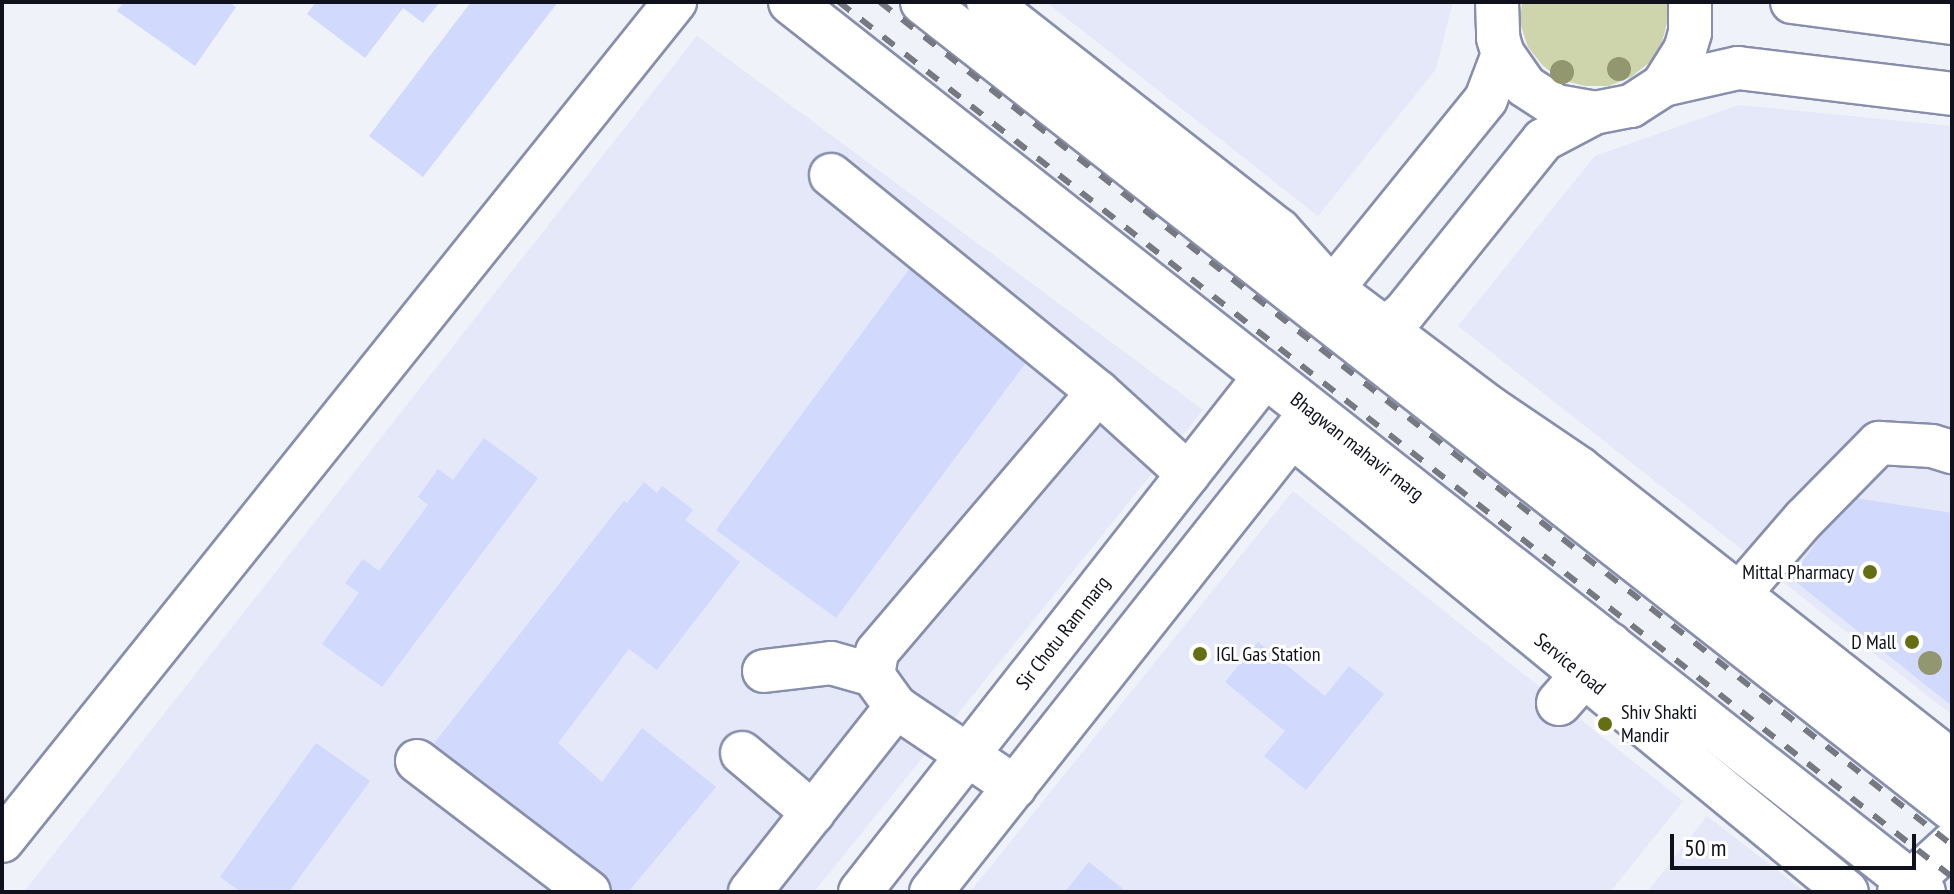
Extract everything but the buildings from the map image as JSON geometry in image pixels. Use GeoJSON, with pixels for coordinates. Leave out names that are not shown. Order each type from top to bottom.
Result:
{"type":"FeatureCollection","features":[{"type":"Feature","properties":{"kind":"main road","name":"Bhagwan mahavir marg"},"geometry":{"type":"LineString","coordinates":[[791,2],[1266,375],[1302,424],[1610,645],[1911,889]]}},
{"type":"Feature","properties":{"kind":"main road"},"geometry":{"type":"LineString","coordinates":[[923,2],[1323,298],[1728,608],[1952,808]]}},
{"type":"Feature","properties":{"kind":"main road"},"geometry":{"type":"LineString","coordinates":[[1559,703],[1610,645]]}},
{"type":"Feature","properties":{"kind":"street"},"geometry":{"type":"LineString","coordinates":[[2,841],[675,2]]}},
{"type":"Feature","properties":{"kind":"street"},"geometry":{"type":"LineString","coordinates":[[988,2],[1279,230],[1323,298],[1486,99],[1503,54]]}},
{"type":"Feature","properties":{"kind":"street"},"geometry":{"type":"LineString","coordinates":[[1497,2],[1498,38],[1513,72],[1540,97],[1575,112],[1594,113],[1631,106],[1663,85],[1738,68],[1952,94]]}},
{"type":"Feature","properties":{"kind":"street"},"geometry":{"type":"LineString","coordinates":[[1663,85],[1685,50],[1690,33],[1690,2]]}},
{"type":"Feature","properties":{"kind":"street"},"geometry":{"type":"LineString","coordinates":[[1792,2],[1952,23]]}},
{"type":"Feature","properties":{"kind":"street"},"geometry":{"type":"LineString","coordinates":[[1374,339],[1543,140],[1594,113]]}},
{"type":"Feature","properties":{"kind":"street"},"geometry":{"type":"LineString","coordinates":[[831,175],[1098,392],[1188,474]]}},
{"type":"Feature","properties":{"kind":"street","name":"Sir Chotu Ram marg"},"geometry":{"type":"LineString","coordinates":[[860,892],[1266,375]]}},
{"type":"Feature","properties":{"kind":"street"},"geometry":{"type":"LineString","coordinates":[[750,892],[813,813],[884,691],[877,652],[1098,392]]}},
{"type":"Feature","properties":{"kind":"street"},"geometry":{"type":"LineString","coordinates":[[931,892],[1302,424]]}},
{"type":"Feature","properties":{"kind":"street","name":"Service road"},"geometry":{"type":"LineString","coordinates":[[1302,424],[1847,892]]}},
{"type":"Feature","properties":{"kind":"street"},"geometry":{"type":"LineString","coordinates":[[1952,452],[1932,446],[1879,443],[1804,519],[1728,608],[1952,761]]}},
{"type":"Feature","properties":{"kind":"street"},"geometry":{"type":"LineString","coordinates":[[764,671],[831,663],[884,691],[1015,787]]}},
{"type":"Feature","properties":{"kind":"street"},"geometry":{"type":"LineString","coordinates":[[742,753],[813,813]]}},
{"type":"Feature","properties":{"kind":"street"},"geometry":{"type":"LineString","coordinates":[[417,761],[589,892]]}},
{"type":"Feature","properties":{"kind":"street"},"geometry":{"type":"LineString","coordinates":[[1911,889],[1952,844]]}},
{"type":"Feature","properties":{"kind":"shaded area"},"geometry":{"type":"Polygon","coordinates":[[[1046,2],[1453,2],[1436,69],[1318,216],[1046,2]]]}},
{"type":"Feature","properties":{"kind":"shaded area"},"geometry":{"type":"Polygon","coordinates":[[[697,36],[1203,410],[814,892],[24,892],[697,36]]]}},
{"type":"Feature","properties":{"kind":"shaded area"},"geometry":{"type":"Polygon","coordinates":[[[1739,105],[1952,126],[1952,715],[1458,326],[1595,156],[1739,105]]]}},
{"type":"Feature","properties":{"kind":"shaded area"},"geometry":{"type":"Polygon","coordinates":[[[1293,491],[1683,801],[1610,892],[970,892],[1293,491]]]}},
{"type":"Feature","properties":{"kind":"shaded area"},"geometry":{"type":"Polygon","coordinates":[[[1707,816],[1805,892],[1647,892],[1707,816]]]}},
{"type":"Feature","properties":{"kind":"green space"},"geometry":{"type":"Polygon","coordinates":[[[1522,2],[1667,2],[1668,19],[1662,42],[1650,62],[1631,77],[1609,86],[1585,86],[1562,80],[1543,66],[1528,47],[1520,23],[1522,2]]]}},
{"type":"Feature","properties":{"kind":"railway"},"geometry":{"type":"LineString","coordinates":[[839,2],[1952,877]]}},
{"type":"Feature","properties":{"kind":"railway"},"geometry":{"type":"LineString","coordinates":[[880,2],[1952,845]]}},
{"type":"Feature","properties":{"kind":"place","name":"Mittal Pharmacy"},"geometry":{"type":"Point","coordinates":[1870,572]}},
{"type":"Feature","properties":{"kind":"place","name":"D Mall"},"geometry":{"type":"Point","coordinates":[1912,642]}},
{"type":"Feature","properties":{"kind":"place","name":"IGL Gas Station"},"geometry":{"type":"Point","coordinates":[1200,654]}},
{"type":"Feature","properties":{"kind":"place","name":"Shiv Shakti Mandir"},"geometry":{"type":"Point","coordinates":[1605,724]}}]}
